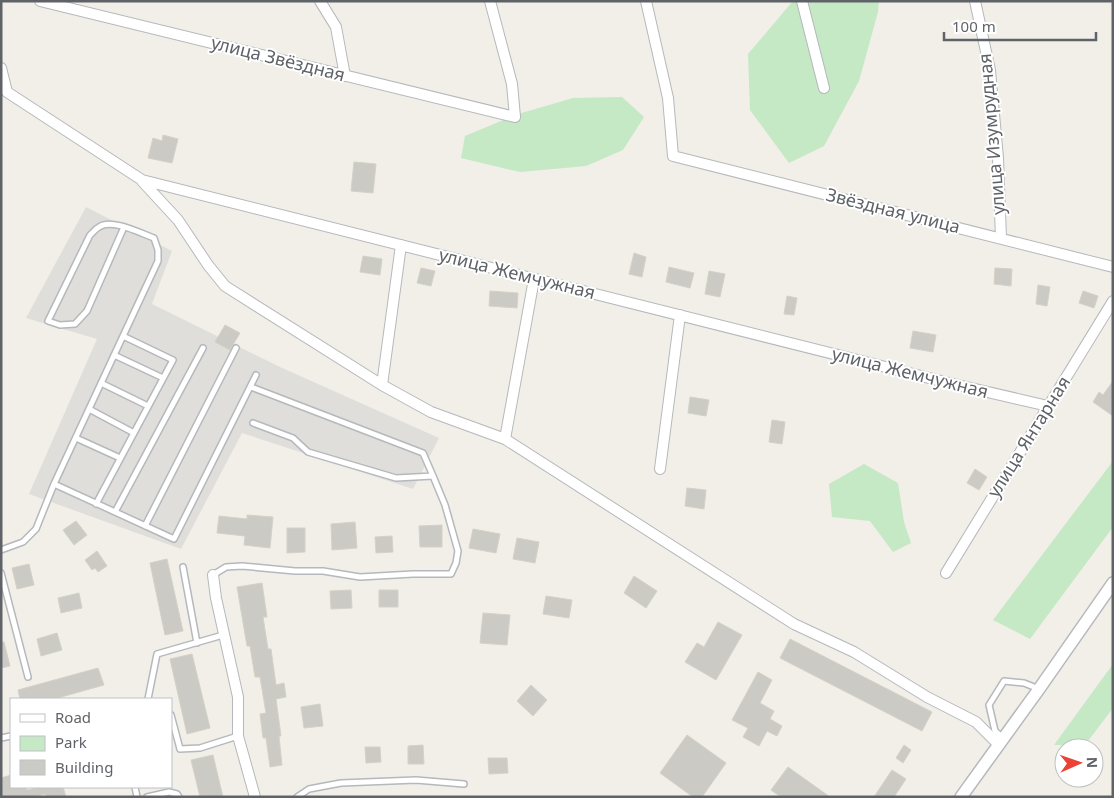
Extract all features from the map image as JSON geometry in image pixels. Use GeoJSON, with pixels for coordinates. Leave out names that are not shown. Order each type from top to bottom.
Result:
{"type":"FeatureCollection","features":[{"type":"Feature","properties":{"kind":"street","name":"улица Звёздная"},"geometry":{"type":"LineString","coordinates":[[40,1],[515,117],[512,84],[490,1]]}},
{"type":"Feature","properties":{"kind":"street"},"geometry":{"type":"LineString","coordinates":[[320,1],[336,27],[345,76]]}},
{"type":"Feature","properties":{"kind":"street","name":"Звёздная улица"},"geometry":{"type":"LineString","coordinates":[[646,1],[668,98],[673,156],[1113,266]]}},
{"type":"Feature","properties":{"kind":"street"},"geometry":{"type":"LineString","coordinates":[[802,1],[824,88]]}},
{"type":"Feature","properties":{"kind":"street","name":"улица Изумрудная"},"geometry":{"type":"LineString","coordinates":[[975,1],[990,70],[998,158],[1001,238]]}},
{"type":"Feature","properties":{"kind":"street","name":"улица Жемчужная"},"geometry":{"type":"LineString","coordinates":[[1,68],[7,92],[142,180],[949,383],[1048,406]]}},
{"type":"Feature","properties":{"kind":"street"},"geometry":{"type":"LineString","coordinates":[[142,180],[178,220],[208,265],[225,286],[382,385],[431,412],[505,439],[794,624],[854,652],[927,697],[976,722],[1001,742]]}},
{"type":"Feature","properties":{"kind":"street"},"geometry":{"type":"LineString","coordinates":[[382,385],[401,245]]}},
{"type":"Feature","properties":{"kind":"street"},"geometry":{"type":"LineString","coordinates":[[505,439],[534,279]]}},
{"type":"Feature","properties":{"kind":"street","name":"улица Янтарная"},"geometry":{"type":"LineString","coordinates":[[946,573],[1113,301]]}},
{"type":"Feature","properties":{"kind":"street"},"geometry":{"type":"LineString","coordinates":[[660,469],[680,315]]}},
{"type":"Feature","properties":{"kind":"street"},"geometry":{"type":"LineString","coordinates":[[213,574],[223,635],[238,697],[238,736],[255,797]]}},
{"type":"Feature","properties":{"kind":"street"},"geometry":{"type":"LineString","coordinates":[[961,797],[1113,583]]}},
{"type":"Feature","properties":{"kind":"lane"},"geometry":{"type":"LineString","coordinates":[[1,550],[23,542],[36,529],[54,484],[158,261],[158,250],[154,238],[124,227],[113,223],[100,225],[90,236],[48,321],[60,325],[75,324],[87,311],[124,227]]}},
{"type":"Feature","properties":{"kind":"lane"},"geometry":{"type":"LineString","coordinates":[[96,504],[173,360],[123,336]]}},
{"type":"Feature","properties":{"kind":"lane"},"geometry":{"type":"LineString","coordinates":[[115,512],[203,348]]}},
{"type":"Feature","properties":{"kind":"lane"},"geometry":{"type":"LineString","coordinates":[[145,526],[236,348]]}},
{"type":"Feature","properties":{"kind":"lane"},"geometry":{"type":"LineString","coordinates":[[114,355],[163,378]]}},
{"type":"Feature","properties":{"kind":"lane"},"geometry":{"type":"LineString","coordinates":[[54,484],[174,539],[256,375]]}},
{"type":"Feature","properties":{"kind":"lane"},"geometry":{"type":"LineString","coordinates":[[101,383],[148,406]]}},
{"type":"Feature","properties":{"kind":"lane"},"geometry":{"type":"LineString","coordinates":[[213,574],[226,567],[242,566],[295,571],[324,571],[360,577],[450,574],[456,563],[458,551],[445,505],[423,453],[251,387]]}},
{"type":"Feature","properties":{"kind":"lane"},"geometry":{"type":"LineString","coordinates":[[89,409],[134,433]]}},
{"type":"Feature","properties":{"kind":"lane"},"geometry":{"type":"LineString","coordinates":[[254,423],[293,438],[308,452],[317,455],[396,478],[433,476]]}},
{"type":"Feature","properties":{"kind":"lane"},"geometry":{"type":"LineString","coordinates":[[76,438],[120,458]]}},
{"type":"Feature","properties":{"kind":"lane"},"geometry":{"type":"LineString","coordinates":[[182,567],[197,643]]}},
{"type":"Feature","properties":{"kind":"lane"},"geometry":{"type":"LineString","coordinates":[[1,573],[28,677]]}},
{"type":"Feature","properties":{"kind":"lane"},"geometry":{"type":"LineString","coordinates":[[148,698],[157,654],[223,635]]}},
{"type":"Feature","properties":{"kind":"lane"},"geometry":{"type":"LineString","coordinates":[[1001,742],[995,731],[989,705],[1004,681],[1024,683],[1039,689]]}},
{"type":"Feature","properties":{"kind":"lane"},"geometry":{"type":"LineString","coordinates":[[172,718],[180,749],[200,748],[238,736]]}},
{"type":"Feature","properties":{"kind":"lane"},"geometry":{"type":"LineString","coordinates":[[297,797],[309,789],[341,783],[416,780],[464,784]]}},
{"type":"Feature","properties":{"kind":"lane"},"geometry":{"type":"LineString","coordinates":[[146,797],[169,792],[177,794],[179,797]]}},
{"type":"Feature","properties":{"kind":"shaded area"},"geometry":{"type":"Polygon","coordinates":[[[86,207],[172,251],[152,304],[280,367],[439,438],[413,489],[242,433],[181,549],[29,494],[97,339],[26,318],[86,207]]]}},
{"type":"Feature","properties":{"kind":"green space"},"geometry":{"type":"Polygon","coordinates":[[[793,1],[879,1],[878,12],[859,81],[824,146],[789,163],[750,110],[748,54],[793,1]]]}},
{"type":"Feature","properties":{"kind":"green space"},"geometry":{"type":"Polygon","coordinates":[[[622,97],[644,117],[623,150],[586,166],[520,172],[461,158],[465,136],[518,114],[573,98],[622,97]]]}},
{"type":"Feature","properties":{"kind":"green space"},"geometry":{"type":"Polygon","coordinates":[[[1113,461],[1113,527],[1030,639],[993,620],[1113,461]]]}},
{"type":"Feature","properties":{"kind":"green space"},"geometry":{"type":"Polygon","coordinates":[[[864,464],[898,483],[904,522],[911,543],[893,552],[870,521],[832,517],[829,484],[864,464]]]}},
{"type":"Feature","properties":{"kind":"green space"},"geometry":{"type":"Polygon","coordinates":[[[1113,664],[1113,708],[1090,738],[1059,738],[1113,664]]]}},
{"type":"Feature","properties":{"kind":"building"},"geometry":{"type":"Polygon","coordinates":[[[163,135],[178,139],[172,163],[148,158],[153,138],[162,141],[163,135]]]}},
{"type":"Feature","properties":{"kind":"building"},"geometry":{"type":"Polygon","coordinates":[[[354,162],[376,164],[373,193],[351,191],[354,162]]]}},
{"type":"Feature","properties":{"kind":"building"},"geometry":{"type":"Polygon","coordinates":[[[634,253],[646,257],[642,277],[629,274],[634,253]]]}},
{"type":"Feature","properties":{"kind":"building"},"geometry":{"type":"Polygon","coordinates":[[[363,256],[382,259],[380,275],[360,272],[363,256]]]}},
{"type":"Feature","properties":{"kind":"building"},"geometry":{"type":"Polygon","coordinates":[[[669,267],[694,273],[690,288],[666,282],[669,267]]]}},
{"type":"Feature","properties":{"kind":"building"},"geometry":{"type":"Polygon","coordinates":[[[421,268],[435,271],[431,286],[417,283],[421,268]]]}},
{"type":"Feature","properties":{"kind":"building"},"geometry":{"type":"Polygon","coordinates":[[[995,268],[1012,269],[1011,286],[994,284],[995,268]]]}},
{"type":"Feature","properties":{"kind":"building"},"geometry":{"type":"Polygon","coordinates":[[[709,271],[725,274],[720,297],[705,294],[709,271]]]}},
{"type":"Feature","properties":{"kind":"building"},"geometry":{"type":"Polygon","coordinates":[[[1038,285],[1050,287],[1047,306],[1036,304],[1038,285]]]}},
{"type":"Feature","properties":{"kind":"building"},"geometry":{"type":"Polygon","coordinates":[[[490,291],[518,293],[517,308],[489,306],[490,291]]]}},
{"type":"Feature","properties":{"kind":"building"},"geometry":{"type":"Polygon","coordinates":[[[1083,291],[1098,296],[1094,308],[1079,303],[1083,291]]]}},
{"type":"Feature","properties":{"kind":"building"},"geometry":{"type":"Polygon","coordinates":[[[787,296],[797,298],[794,315],[784,314],[787,296]]]}},
{"type":"Feature","properties":{"kind":"building"},"geometry":{"type":"Polygon","coordinates":[[[225,325],[240,333],[230,350],[215,342],[225,325]]]}},
{"type":"Feature","properties":{"kind":"building"},"geometry":{"type":"Polygon","coordinates":[[[913,331],[936,335],[933,352],[910,348],[913,331]]]}},
{"type":"Feature","properties":{"kind":"building"},"geometry":{"type":"Polygon","coordinates":[[[1113,381],[1113,416],[1093,402],[1099,392],[1103,395],[1113,381]]]}},
{"type":"Feature","properties":{"kind":"building"},"geometry":{"type":"Polygon","coordinates":[[[690,397],[709,400],[706,416],[688,413],[690,397]]]}},
{"type":"Feature","properties":{"kind":"building"},"geometry":{"type":"Polygon","coordinates":[[[772,420],[785,422],[782,444],[769,442],[772,420]]]}},
{"type":"Feature","properties":{"kind":"building"},"geometry":{"type":"Polygon","coordinates":[[[975,469],[987,477],[979,490],[967,483],[975,469]]]}},
{"type":"Feature","properties":{"kind":"building"},"geometry":{"type":"Polygon","coordinates":[[[687,488],[706,490],[704,509],[685,506],[687,488]]]}},
{"type":"Feature","properties":{"kind":"building"},"geometry":{"type":"Polygon","coordinates":[[[247,515],[273,517],[270,548],[244,545],[245,536],[217,533],[219,516],[247,519],[247,515]]]}},
{"type":"Feature","properties":{"kind":"building"},"geometry":{"type":"Polygon","coordinates":[[[76,521],[87,535],[74,545],[63,530],[76,521]]]}},
{"type":"Feature","properties":{"kind":"building"},"geometry":{"type":"Polygon","coordinates":[[[355,522],[357,548],[332,550],[331,524],[355,522]]]}},
{"type":"Feature","properties":{"kind":"building"},"geometry":{"type":"Polygon","coordinates":[[[442,525],[442,547],[420,547],[419,526],[442,525]]]}},
{"type":"Feature","properties":{"kind":"building"},"geometry":{"type":"Polygon","coordinates":[[[287,528],[305,528],[305,552],[287,553],[287,528]]]}},
{"type":"Feature","properties":{"kind":"building"},"geometry":{"type":"Polygon","coordinates":[[[473,529],[500,534],[496,553],[469,548],[473,529]]]}},
{"type":"Feature","properties":{"kind":"building"},"geometry":{"type":"Polygon","coordinates":[[[392,536],[393,552],[376,553],[375,537],[392,536]]]}},
{"type":"Feature","properties":{"kind":"building"},"geometry":{"type":"Polygon","coordinates":[[[517,538],[539,542],[535,563],[513,559],[517,538]]]}},
{"type":"Feature","properties":{"kind":"building"},"geometry":{"type":"Polygon","coordinates":[[[97,551],[107,566],[98,572],[95,568],[92,570],[85,560],[97,551]]]}},
{"type":"Feature","properties":{"kind":"building"},"geometry":{"type":"Polygon","coordinates":[[[167,559],[183,631],[165,635],[150,563],[167,559]]]}},
{"type":"Feature","properties":{"kind":"building"},"geometry":{"type":"Polygon","coordinates":[[[29,564],[34,585],[17,589],[12,568],[29,564]]]}},
{"type":"Feature","properties":{"kind":"building"},"geometry":{"type":"Polygon","coordinates":[[[634,576],[657,591],[646,608],[624,593],[634,576]]]}},
{"type":"Feature","properties":{"kind":"building"},"geometry":{"type":"Polygon","coordinates":[[[262,583],[267,617],[263,617],[268,649],[271,649],[276,685],[284,683],[286,697],[276,699],[281,736],[279,736],[282,765],[270,767],[266,738],[263,738],[260,714],[266,713],[260,677],[255,677],[250,646],[247,646],[237,587],[262,583]]]}},
{"type":"Feature","properties":{"kind":"building"},"geometry":{"type":"Polygon","coordinates":[[[351,590],[352,608],[331,609],[330,591],[351,590]]]}},
{"type":"Feature","properties":{"kind":"building"},"geometry":{"type":"Polygon","coordinates":[[[379,590],[398,590],[398,607],[379,607],[379,590]]]}},
{"type":"Feature","properties":{"kind":"building"},"geometry":{"type":"Polygon","coordinates":[[[79,593],[82,608],[61,613],[58,598],[79,593]]]}},
{"type":"Feature","properties":{"kind":"building"},"geometry":{"type":"Polygon","coordinates":[[[546,596],[572,600],[569,618],[543,614],[546,596]]]}},
{"type":"Feature","properties":{"kind":"building"},"geometry":{"type":"Polygon","coordinates":[[[483,613],[510,615],[507,645],[480,643],[483,613]]]}},
{"type":"Feature","properties":{"kind":"building"},"geometry":{"type":"Polygon","coordinates":[[[718,622],[742,635],[716,680],[685,662],[697,643],[704,647],[718,622]]]}},
{"type":"Feature","properties":{"kind":"building"},"geometry":{"type":"Polygon","coordinates":[[[57,633],[62,650],[41,656],[37,639],[57,633]]]}},
{"type":"Feature","properties":{"kind":"building"},"geometry":{"type":"Polygon","coordinates":[[[790,639],[932,712],[922,731],[780,658],[790,639]]]}},
{"type":"Feature","properties":{"kind":"building"},"geometry":{"type":"Polygon","coordinates":[[[1,642],[4,642],[10,666],[1,668],[1,642]]]}},
{"type":"Feature","properties":{"kind":"building"},"geometry":{"type":"Polygon","coordinates":[[[192,654],[210,728],[187,734],[170,659],[192,654]]]}},
{"type":"Feature","properties":{"kind":"building"},"geometry":{"type":"Polygon","coordinates":[[[98,668],[104,685],[58,698],[20,698],[18,690],[98,668]]]}},
{"type":"Feature","properties":{"kind":"building"},"geometry":{"type":"Polygon","coordinates":[[[758,672],[772,680],[760,703],[774,711],[770,719],[782,726],[777,736],[767,731],[759,746],[743,737],[748,728],[732,720],[758,672]]]}},
{"type":"Feature","properties":{"kind":"building"},"geometry":{"type":"Polygon","coordinates":[[[531,685],[547,700],[533,716],[517,701],[531,685]]]}},
{"type":"Feature","properties":{"kind":"building"},"geometry":{"type":"Polygon","coordinates":[[[320,704],[323,726],[304,728],[301,707],[320,704]]]}},
{"type":"Feature","properties":{"kind":"building"},"geometry":{"type":"Polygon","coordinates":[[[687,735],[726,763],[702,797],[693,797],[660,773],[687,735]]]}},
{"type":"Feature","properties":{"kind":"building"},"geometry":{"type":"Polygon","coordinates":[[[423,745],[424,764],[408,764],[408,746],[423,745]]]}},
{"type":"Feature","properties":{"kind":"building"},"geometry":{"type":"Polygon","coordinates":[[[904,745],[911,750],[903,763],[896,758],[904,745]]]}},
{"type":"Feature","properties":{"kind":"building"},"geometry":{"type":"Polygon","coordinates":[[[365,747],[380,747],[381,762],[366,763],[365,747]]]}},
{"type":"Feature","properties":{"kind":"building"},"geometry":{"type":"Polygon","coordinates":[[[213,755],[223,797],[200,797],[191,760],[213,755]]]}},
{"type":"Feature","properties":{"kind":"building"},"geometry":{"type":"Polygon","coordinates":[[[488,758],[507,758],[508,773],[489,774],[488,758]]]}},
{"type":"Feature","properties":{"kind":"building"},"geometry":{"type":"Polygon","coordinates":[[[788,767],[830,797],[781,797],[771,790],[788,767]]]}},
{"type":"Feature","properties":{"kind":"building"},"geometry":{"type":"Polygon","coordinates":[[[892,770],[906,779],[894,797],[874,797],[892,770]]]}},
{"type":"Feature","properties":{"kind":"building"},"geometry":{"type":"Polygon","coordinates":[[[10,775],[10,788],[26,788],[27,790],[63,788],[66,797],[46,797],[45,794],[34,797],[1,797],[1,778],[10,775]]]}}]}
